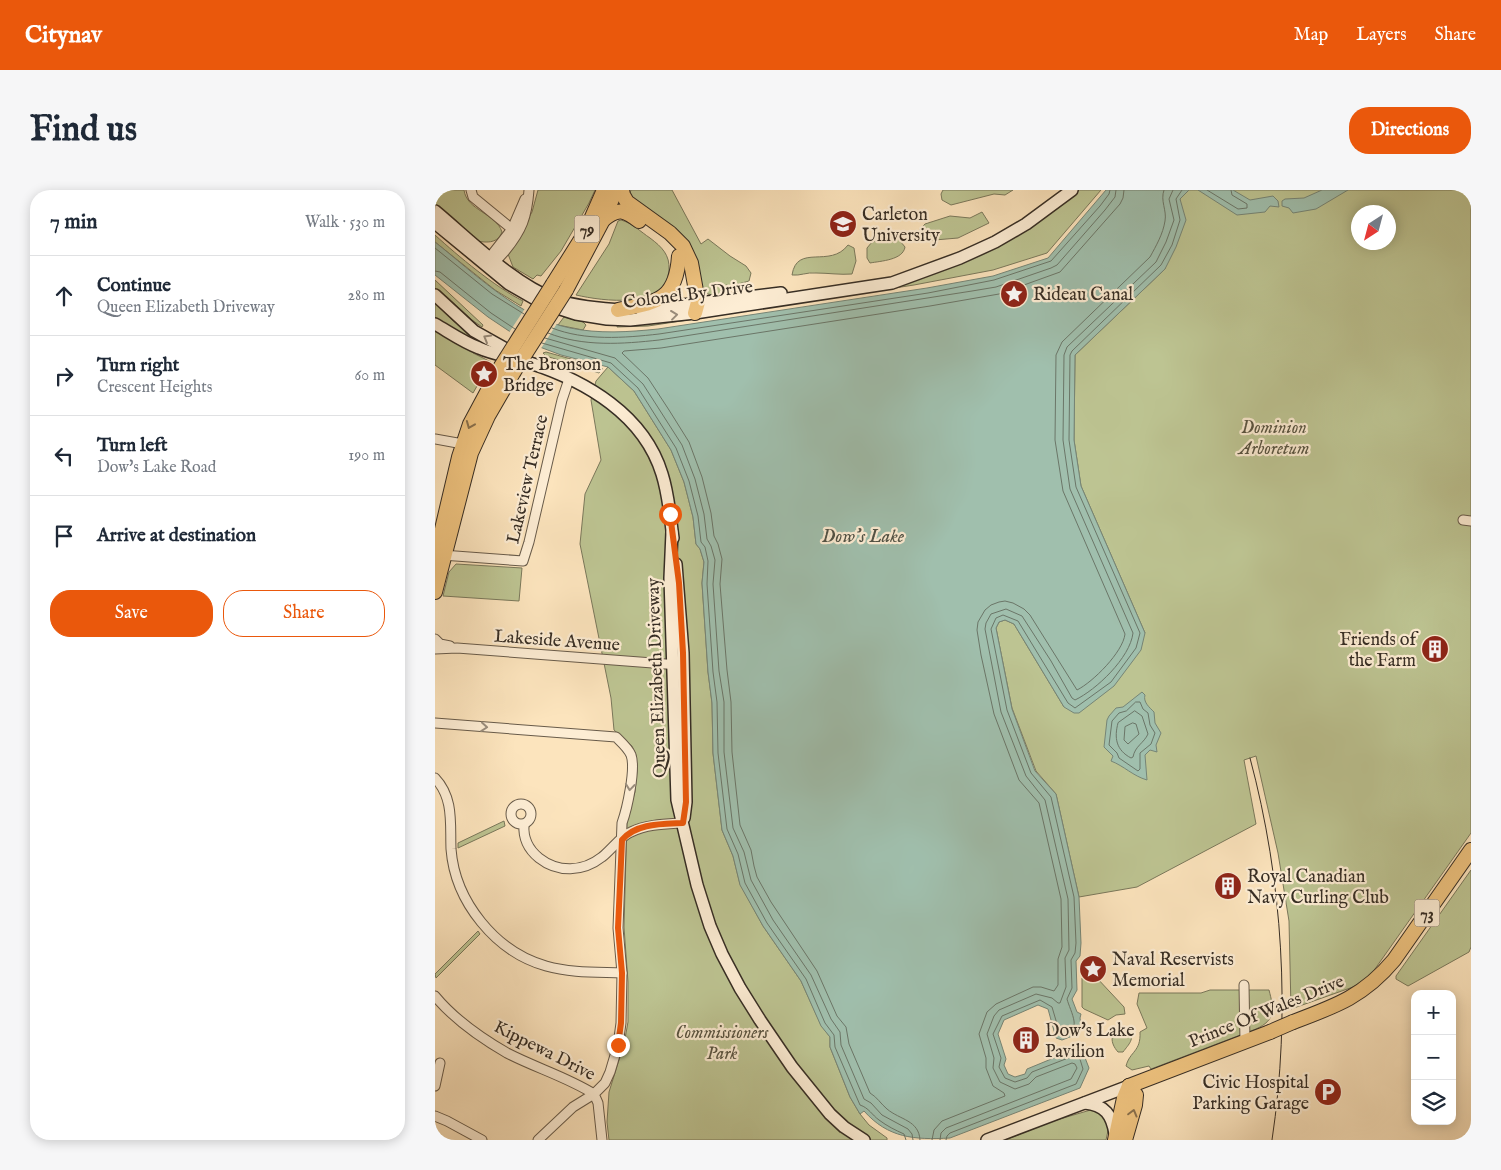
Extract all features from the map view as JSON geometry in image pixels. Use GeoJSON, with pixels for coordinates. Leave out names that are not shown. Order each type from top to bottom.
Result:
{"type":"FeatureCollection","features":[{"type":"Feature","properties":{"kind":"main road","name":"79"},"geometry":{"type":"LineString","coordinates":[[560,287],[605,190]]}},
{"type":"Feature","properties":{"kind":"main road","name":"79"},"geometry":{"type":"LineString","coordinates":[[435,592],[444,519],[463,444],[478,406],[507,370],[603,220],[616,190]]}},
{"type":"Feature","properties":{"kind":"main road"},"geometry":{"type":"LineString","coordinates":[[622,190],[627,202],[670,233],[683,246],[691,263],[694,306]]}},
{"type":"Feature","properties":{"kind":"main road","name":"Colonel By Drive"},"geometry":{"type":"LineString","coordinates":[[435,223],[532,289],[556,300],[581,306],[640,310],[694,306],[892,283],[911,274],[960,258],[995,242],[1026,224],[1072,190]]}},
{"type":"Feature","properties":{"kind":"main road","name":"Colonel By Drive"},"geometry":{"type":"LineString","coordinates":[[435,211],[525,294],[542,303],[595,318],[630,320],[694,306]]}},
{"type":"Feature","properties":{"kind":"main road"},"geometry":{"type":"LineString","coordinates":[[603,220],[613,212],[629,213],[668,242],[679,256],[694,306]]}},
{"type":"Feature","properties":{"kind":"main road"},"geometry":{"type":"LineString","coordinates":[[618,310],[653,302],[665,296],[672,288],[676,278],[679,256]]}},
{"type":"Feature","properties":{"kind":"main road","name":"Queen Elizabeth Driveway"},"geometry":{"type":"LineString","coordinates":[[435,295],[474,331],[529,362],[569,379],[604,397],[631,421],[651,450],[661,472],[668,498],[672,532],[670,578],[678,664],[686,802],[683,823],[690,860],[710,926],[740,988],[760,1020],[815,1096],[844,1127],[863,1140]]}},
{"type":"Feature","properties":{"kind":"main road","name":"Queen Elizabeth Driveway"},"geometry":{"type":"LineString","coordinates":[[435,324],[477,348],[529,362]]}},
{"type":"Feature","properties":{"kind":"main road","name":"79"},"geometry":{"type":"LineString","coordinates":[[444,519],[507,370]]}},
{"type":"Feature","properties":{"kind":"main road","name":"Prince Of Wales Drive"},"geometry":{"type":"LineString","coordinates":[[1129,1086],[1245,1042],[1347,1001],[1357,995],[1381,975],[1394,960],[1471,850]]}},
{"type":"Feature","properties":{"kind":"main road"},"geometry":{"type":"LineString","coordinates":[[987,1140],[1129,1086]]}},
{"type":"Feature","properties":{"kind":"main road"},"geometry":{"type":"LineString","coordinates":[[1118,1139],[1129,1086]]}},
{"type":"Feature","properties":{"kind":"main road"},"geometry":{"type":"LineString","coordinates":[[1085,1103],[1096,1105],[1107,1111],[1112,1118],[1118,1139]]}},
{"type":"Feature","properties":{"kind":"street"},"geometry":{"type":"LineString","coordinates":[[471,190],[473,197],[512,229]]}},
{"type":"Feature","properties":{"kind":"street"},"geometry":{"type":"LineString","coordinates":[[529,190],[527,208],[521,228],[491,262],[512,229],[529,190]]}},
{"type":"Feature","properties":{"kind":"street","name":"Lakeview Terrace"},"geometry":{"type":"LineString","coordinates":[[439,556],[523,561],[562,400],[569,379]]}},
{"type":"Feature","properties":{"kind":"street"},"geometry":{"type":"LineString","coordinates":[[435,440],[463,444]]}},
{"type":"Feature","properties":{"kind":"street","name":"Lakeside Avenue"},"geometry":{"type":"LineString","coordinates":[[435,639],[440,644],[457,648]]}},
{"type":"Feature","properties":{"kind":"street","name":"Lakeside Avenue"},"geometry":{"type":"LineString","coordinates":[[435,649],[457,648],[678,664]]}},
{"type":"Feature","properties":{"kind":"street"},"geometry":{"type":"LineString","coordinates":[[435,723],[615,737],[631,756],[632,765],[627,810],[622,823],[618,928],[622,973],[621,1023],[618,1045],[607,1079],[594,1094],[573,1107],[538,1140]]}},
{"type":"Feature","properties":{"kind":"street"},"geometry":{"type":"LineString","coordinates":[[435,778],[442,785],[449,803],[451,814],[451,849],[454,867],[463,895],[480,921],[510,950],[545,966],[580,972],[622,973]]}},
{"type":"Feature","properties":{"kind":"street"},"geometry":{"type":"LineString","coordinates":[[524,825],[523,835],[531,850],[548,864],[559,868],[575,869],[588,866],[603,857],[628,832],[659,824],[683,823]]}},
{"type":"Feature","properties":{"kind":"street"},"geometry":{"type":"LineString","coordinates":[[1244,984],[1245,1042]]}},
{"type":"Feature","properties":{"kind":"street","name":"Kippewa Drive"},"geometry":{"type":"LineString","coordinates":[[435,996],[468,1028],[507,1053],[578,1084],[594,1094]]}},
{"type":"Feature","properties":{"kind":"street"},"geometry":{"type":"LineString","coordinates":[[435,1086],[440,1063]]}},
{"type":"Feature","properties":{"kind":"street"},"geometry":{"type":"LineString","coordinates":[[594,1094],[598,1103],[601,1140]]}},
{"type":"Feature","properties":{"kind":"street"},"geometry":{"type":"LineString","coordinates":[[435,1116],[482,1140]]}},
{"type":"Feature","properties":{"kind":"green space"},"geometry":{"type":"Polygon","coordinates":[[[435,190],[464,190],[470,203],[494,220],[499,226],[502,232],[500,236],[492,241],[477,241],[435,206],[435,190]]]}},
{"type":"Feature","properties":{"kind":"green space"},"geometry":{"type":"Polygon","coordinates":[[[538,190],[595,190],[561,251],[541,276],[537,275],[533,279],[513,267],[508,254],[532,212],[538,190]]]}},
{"type":"Feature","properties":{"kind":"green space"},"geometry":{"type":"Polygon","coordinates":[[[631,190],[672,190],[701,244],[708,239],[746,266],[751,273],[749,281],[731,286],[726,285],[730,294],[708,294],[703,290],[694,260],[629,195],[631,190]]]}},
{"type":"Feature","properties":{"kind":"green space"},"geometry":{"type":"Polygon","coordinates":[[[943,190],[1013,190],[1005,195],[994,194],[951,205],[942,200],[941,194],[943,190]]]}},
{"type":"Feature","properties":{"kind":"green space"},"geometry":{"type":"Polygon","coordinates":[[[1078,190],[1101,190],[1047,253],[993,270],[914,285],[708,317],[648,326],[617,327],[618,322],[910,281],[1054,210],[1078,190]]]}},
{"type":"Feature","properties":{"kind":"green space","name":"Dominion Arboretum"},"geometry":{"type":"Polygon","coordinates":[[[1189,190],[1471,190],[1471,833],[1370,976],[1353,987],[1291,1009],[1289,921],[1278,853],[1256,756],[1244,760],[1256,824],[1137,887],[1079,897],[1056,794],[1036,771],[1012,708],[996,628],[999,622],[1005,620],[1014,624],[1064,707],[1145,633],[1081,486],[1074,440],[1075,355],[1165,269],[1180,199],[1189,190]]]}},
{"type":"Feature","properties":{"kind":"green space"},"geometry":{"type":"Polygon","coordinates":[[[982,212],[989,223],[958,238],[923,241],[920,229],[925,224],[950,216],[970,218],[982,212]]]}},
{"type":"Feature","properties":{"kind":"green space"},"geometry":{"type":"Polygon","coordinates":[[[621,220],[629,223],[662,248],[667,256],[669,265],[665,283],[657,292],[646,297],[631,300],[601,299],[576,295],[609,244],[618,221],[621,220]]]}},
{"type":"Feature","properties":{"kind":"green space"},"geometry":{"type":"Polygon","coordinates":[[[435,235],[489,280],[523,301],[521,306],[495,290],[435,242],[435,235]]]}},
{"type":"Feature","properties":{"kind":"green space"},"geometry":{"type":"Polygon","coordinates":[[[896,236],[905,247],[900,255],[891,259],[870,263],[867,258],[867,248],[872,242],[896,236]]]}},
{"type":"Feature","properties":{"kind":"green space"},"geometry":{"type":"Polygon","coordinates":[[[848,245],[854,248],[856,261],[852,274],[813,273],[792,275],[795,266],[800,260],[832,255],[841,252],[848,245]]]}},
{"type":"Feature","properties":{"kind":"green space"},"geometry":{"type":"Polygon","coordinates":[[[435,280],[483,325],[482,327],[446,296],[443,298],[435,291],[435,280]]]}},
{"type":"Feature","properties":{"kind":"green space"},"geometry":{"type":"Polygon","coordinates":[[[435,302],[452,320],[478,339],[477,342],[435,320],[435,302]]]}},
{"type":"Feature","properties":{"kind":"green space"},"geometry":{"type":"Polygon","coordinates":[[[564,317],[583,322],[586,325],[583,330],[558,325],[564,317]]]}},
{"type":"Feature","properties":{"kind":"green space"},"geometry":{"type":"Polygon","coordinates":[[[435,328],[473,353],[491,362],[473,393],[435,365],[435,328]]]}},
{"type":"Feature","properties":{"kind":"green space"},"geometry":{"type":"Polygon","coordinates":[[[546,352],[600,366],[603,369],[599,373],[546,356],[543,353],[546,352]]]}},
{"type":"Feature","properties":{"kind":"green space","name":"Commissioners Park"},"geometry":{"type":"Polygon","coordinates":[[[608,367],[634,391],[671,450],[684,482],[693,517],[696,544],[700,549],[704,562],[702,583],[712,703],[713,753],[722,830],[733,856],[740,884],[763,926],[801,981],[821,1025],[830,1037],[830,1047],[850,1097],[869,1125],[887,1138],[887,1140],[609,1140],[607,1122],[609,1092],[624,1044],[628,1022],[628,982],[624,927],[627,819],[635,792],[637,770],[636,755],[632,746],[614,730],[611,698],[580,544],[585,494],[601,460],[591,400],[596,381],[608,367]]]}},
{"type":"Feature","properties":{"kind":"green space"},"geometry":{"type":"Polygon","coordinates":[[[456,564],[522,568],[519,601],[443,596],[449,572],[456,564]]]}},
{"type":"Feature","properties":{"kind":"green space"},"geometry":{"type":"Polygon","coordinates":[[[504,821],[505,826],[458,848],[458,843],[504,821]]]}},
{"type":"Feature","properties":{"kind":"green space"},"geometry":{"type":"Polygon","coordinates":[[[1471,870],[1471,947],[1469,952],[1408,986],[1396,979],[1396,976],[1471,870]]]}},
{"type":"Feature","properties":{"kind":"green space"},"geometry":{"type":"Polygon","coordinates":[[[478,931],[480,934],[436,978],[435,974],[478,931]]]}},
{"type":"Feature","properties":{"kind":"green space"},"geometry":{"type":"Polygon","coordinates":[[[1096,977],[1124,1007],[1125,1014],[1116,1015],[1108,1020],[1082,1007],[1082,978],[1096,977]]]}},
{"type":"Feature","properties":{"kind":"green space"},"geometry":{"type":"Polygon","coordinates":[[[1210,990],[1269,990],[1272,1003],[1270,1018],[1263,1026],[1256,1029],[1151,1069],[1149,1066],[1132,1070],[1126,1066],[1139,1044],[1140,1032],[1147,1028],[1137,1004],[1139,993],[1201,993],[1210,990]]]}},
{"type":"Feature","properties":{"kind":"green space"},"geometry":{"type":"Polygon","coordinates":[[[1122,1027],[1129,1030],[1131,1039],[1123,1052],[1118,1052],[1113,1045],[1112,1038],[1115,1032],[1122,1027]]]}},
{"type":"Feature","properties":{"kind":"green space"},"geometry":{"type":"Polygon","coordinates":[[[1094,1109],[1100,1110],[1109,1126],[1106,1140],[1005,1140],[1053,1121],[1094,1109]]]}},
{"type":"Feature","properties":{"kind":"water","name":"Dow's Lake"},"geometry":{"type":"Polygon","coordinates":[[[1106,190],[1189,190],[1180,199],[1186,220],[1165,269],[1075,355],[1074,440],[1081,486],[1145,633],[1141,650],[1114,686],[1079,713],[1074,713],[1064,707],[1014,624],[1005,620],[999,622],[996,628],[1012,709],[1035,771],[1056,794],[1079,897],[1081,943],[1080,956],[1076,961],[1077,990],[1072,999],[1077,1012],[1081,1014],[1081,1026],[1078,1027],[1075,1035],[1062,1040],[1056,1038],[1048,1009],[1038,1005],[1004,1020],[998,1034],[1006,1059],[1004,1065],[1008,1074],[1015,1077],[1025,1074],[1027,1069],[1078,1048],[1082,1050],[1089,1068],[1080,1088],[950,1138],[925,1138],[902,1135],[883,1127],[864,1111],[860,1114],[850,1097],[830,1047],[830,1037],[821,1026],[801,981],[763,926],[740,885],[733,856],[722,830],[713,753],[712,703],[702,583],[704,562],[700,549],[696,544],[693,517],[684,482],[671,450],[634,391],[608,367],[561,355],[524,341],[488,317],[435,275],[435,242],[498,293],[533,315],[551,323],[581,330],[603,332],[636,331],[927,288],[993,276],[1048,258],[1106,190]]]}},
{"type":"Feature","properties":{"kind":"water"},"geometry":{"type":"Polygon","coordinates":[[[1198,190],[1233,190],[1250,200],[1273,196],[1278,201],[1279,207],[1270,206],[1265,212],[1237,215],[1198,190]]]}},
{"type":"Feature","properties":{"kind":"water"},"geometry":{"type":"Polygon","coordinates":[[[1322,190],[1348,190],[1316,209],[1293,213],[1289,208],[1282,206],[1282,201],[1285,199],[1304,198],[1322,190]]]}},
{"type":"Feature","properties":{"kind":"water"},"geometry":{"type":"Polygon","coordinates":[[[1142,692],[1145,695],[1147,704],[1154,712],[1155,723],[1161,733],[1156,745],[1157,752],[1150,750],[1145,755],[1147,780],[1111,761],[1113,756],[1104,747],[1109,716],[1116,708],[1123,707],[1142,692]]]}},
{"type":"Feature","properties":{"kind":"pier"},"geometry":{"type":"Polygon","coordinates":[[[526,307],[558,322],[540,350],[508,334],[526,307]]]}},
{"type":"Feature","properties":{"kind":"tram line"},"geometry":{"type":"LineString","coordinates":[[1250,758],[1270,852],[1281,948],[1281,1044],[1272,1140]]}},
{"type":"Feature","properties":{"kind":"place","name":"Carleton University"},"geometry":{"type":"Point","coordinates":[843,224]}},
{"type":"Feature","properties":{"kind":"place","name":"Rideau Canal"},"geometry":{"type":"Point","coordinates":[1014,294]}},
{"type":"Feature","properties":{"kind":"place","name":"The Bronson Bridge"},"geometry":{"type":"Point","coordinates":[484,374]}},
{"type":"Feature","properties":{"kind":"place","name":"Friends of the Farm"},"geometry":{"type":"Point","coordinates":[1435,649]}},
{"type":"Feature","properties":{"kind":"place","name":"Royal Canadian Navy Curling Club"},"geometry":{"type":"Point","coordinates":[1228,886]}},
{"type":"Feature","properties":{"kind":"place","name":"Naval Reservists Memorial"},"geometry":{"type":"Point","coordinates":[1093,969]}},
{"type":"Feature","properties":{"kind":"place","name":"Dow's Lake Pavilion"},"geometry":{"type":"Point","coordinates":[1026,1040]}},
{"type":"Feature","properties":{"kind":"place","name":"Civic Hospital Parking Garage"},"geometry":{"type":"Point","coordinates":[1328,1092]}},
{"type":"Feature","properties":{"kind":"route"},"geometry":{"type":"LineString","coordinates":[[618,1045],[621,1023],[622,973],[618,928],[622,840],[628,832],[641,828],[659,824],[683,823],[686,802],[683,653],[679,583],[670,514]]}}]}
